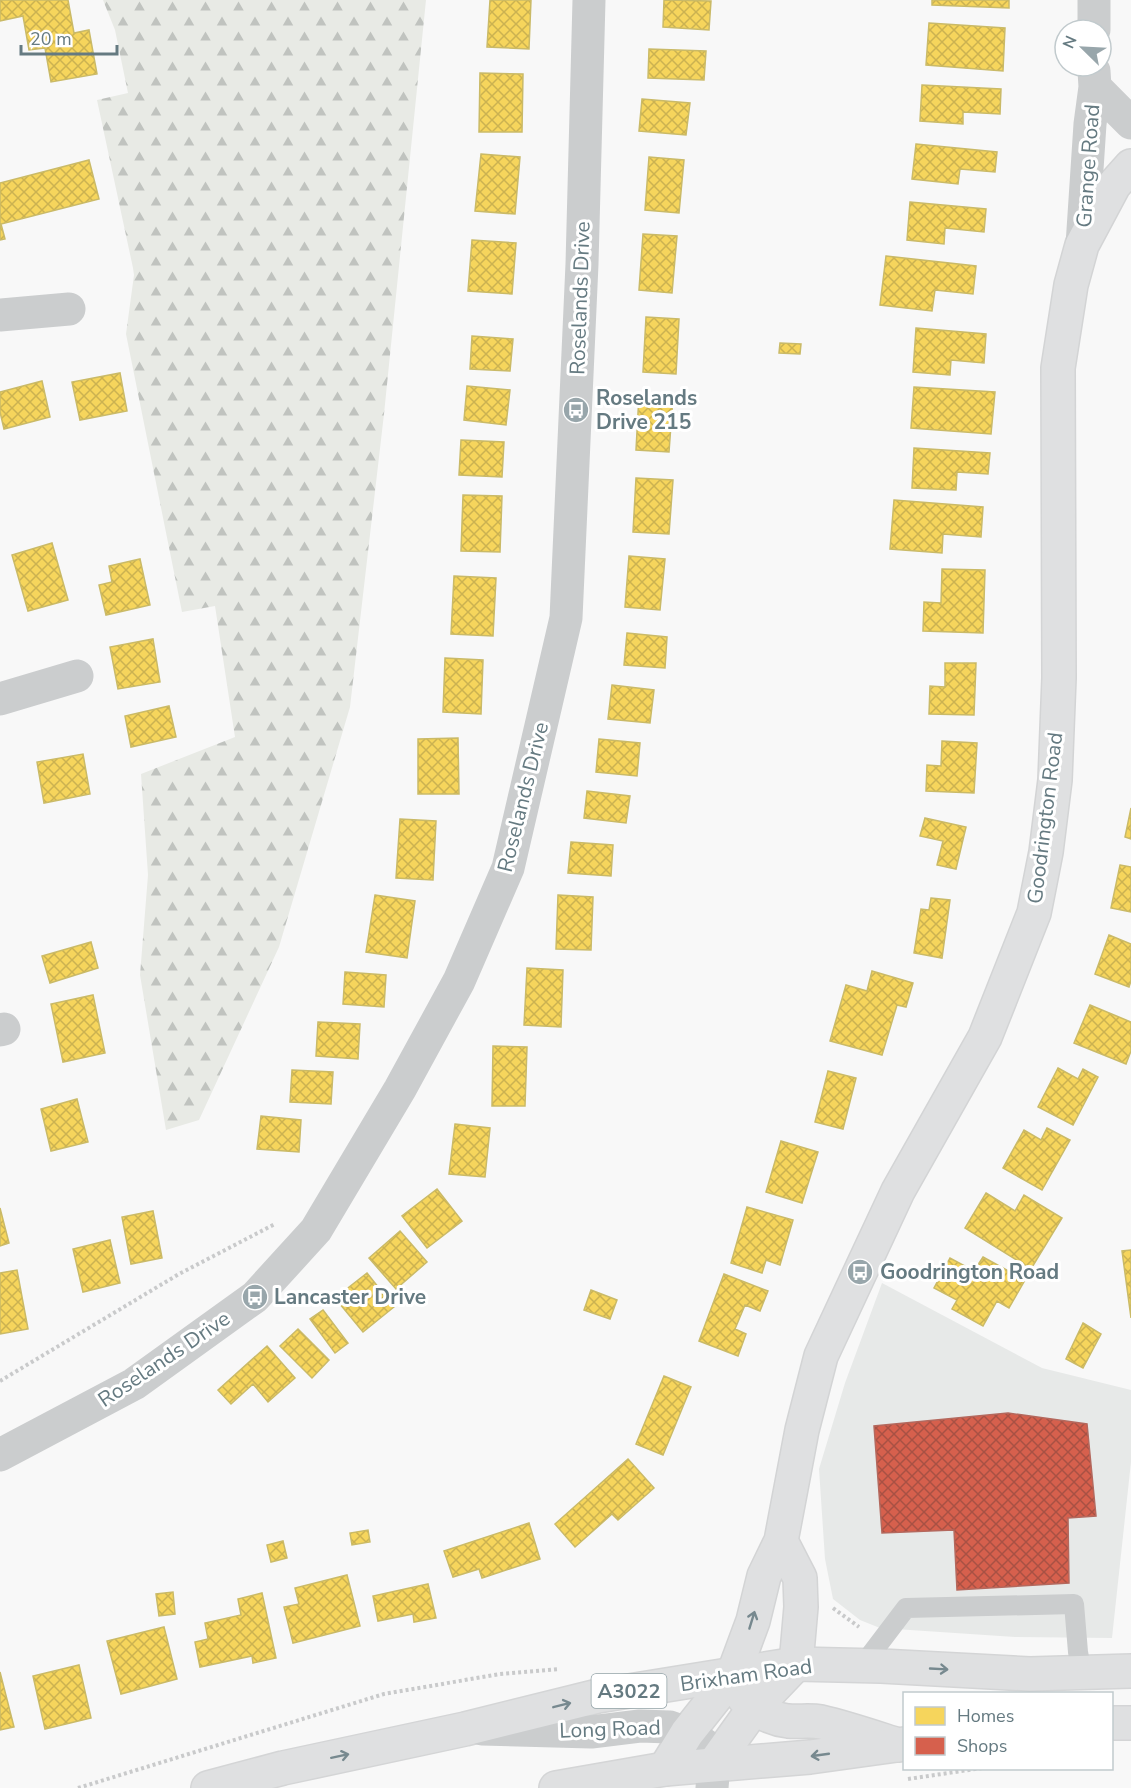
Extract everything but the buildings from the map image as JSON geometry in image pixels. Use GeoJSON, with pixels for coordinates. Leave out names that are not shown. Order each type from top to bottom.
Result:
{"type":"FeatureCollection","features":[{"type":"Feature","properties":{"kind":"street","name":"Roselands Drive"},"geometry":{"type":"LineString","coordinates":[[0,1455],[134,1384],[255,1297],[316,1230],[400,1089],[459,981],[508,868],[566,618],[582,264],[589,0]]}},
{"type":"Feature","properties":{"kind":"street"},"geometry":{"type":"LineString","coordinates":[[1094,0],[1094,18]]}},
{"type":"Feature","properties":{"kind":"street","name":"Grange Road"},"geometry":{"type":"LineString","coordinates":[[1082,245],[1095,78]]}},
{"type":"Feature","properties":{"kind":"street","name":"Grange Road"},"geometry":{"type":"LineString","coordinates":[[1096,78],[1131,123]]}},
{"type":"Feature","properties":{"kind":"street","name":"Goodrington Road"},"geometry":{"type":"LineString","coordinates":[[665,1779],[687,1733],[733,1675],[753,1621],[764,1576],[782,1541],[802,1430],[821,1356],[898,1191],[985,1037],[1034,913],[1046,852],[1055,769],[1059,678],[1058,368],[1071,285],[1082,245],[1114,185],[1131,166]]}},
{"type":"Feature","properties":{"kind":"street"},"geometry":{"type":"LineString","coordinates":[[0,315],[69,309]]}},
{"type":"Feature","properties":{"kind":"street"},"geometry":{"type":"LineString","coordinates":[[0,699],[77,676]]}},
{"type":"Feature","properties":{"kind":"street"},"geometry":{"type":"LineString","coordinates":[[713,1776],[754,1708],[796,1664],[801,1607],[800,1578],[782,1541]]}},
{"type":"Feature","properties":{"kind":"street","name":"Brixham Road"},"geometry":{"type":"LineString","coordinates":[[208,1788],[283,1768],[465,1729],[598,1696],[796,1664],[1030,1674],[1123,1671]]}},
{"type":"Feature","properties":{"kind":"street"},"geometry":{"type":"LineString","coordinates":[[733,1675],[742,1697],[754,1708],[773,1717],[789,1721],[821,1722],[901,1744]]}},
{"type":"Feature","properties":{"kind":"street"},"geometry":{"type":"LineString","coordinates":[[1113,1723],[1131,1723]]}},
{"type":"Feature","properties":{"kind":"street","name":"Long Road"},"geometry":{"type":"LineString","coordinates":[[465,1729],[591,1732],[640,1726],[670,1727],[687,1733],[705,1745],[713,1776]]}},
{"type":"Feature","properties":{"kind":"street"},"geometry":{"type":"LineString","coordinates":[[560,1788],[713,1776],[810,1757],[901,1744]]}},
{"type":"Feature","properties":{"kind":"lane"},"geometry":{"type":"LineString","coordinates":[[862,1666],[906,1608],[1074,1604],[1082,1673]]}},
{"type":"Feature","properties":{"kind":"path"},"geometry":{"type":"LineString","coordinates":[[0,1381],[179,1274],[280,1221]]}},
{"type":"Feature","properties":{"kind":"shaded area"},"geometry":{"type":"Polygon","coordinates":[[[882,1283],[1042,1368],[1131,1390],[1131,1462],[1112,1638],[1015,1637],[880,1628],[860,1620],[833,1599],[825,1559],[819,1469],[845,1383],[882,1283]]]}},
{"type":"Feature","properties":{"kind":"green space"},"geometry":{"type":"Polygon","coordinates":[[[103,0],[426,0],[384,414],[350,707],[279,947],[199,1120],[166,1130],[140,975],[148,875],[141,774],[235,737],[215,606],[182,612],[126,334],[134,275],[97,100],[128,93],[115,30],[103,0]]]}},
{"type":"Feature","properties":{"kind":"place","name":"Roselands Drive 215"},"geometry":{"type":"Point","coordinates":[576,410]}},
{"type":"Feature","properties":{"kind":"place","name":"Goodrington Road"},"geometry":{"type":"Point","coordinates":[860,1272]}},
{"type":"Feature","properties":{"kind":"place","name":"Lancaster Drive"},"geometry":{"type":"Point","coordinates":[255,1297]}}]}
